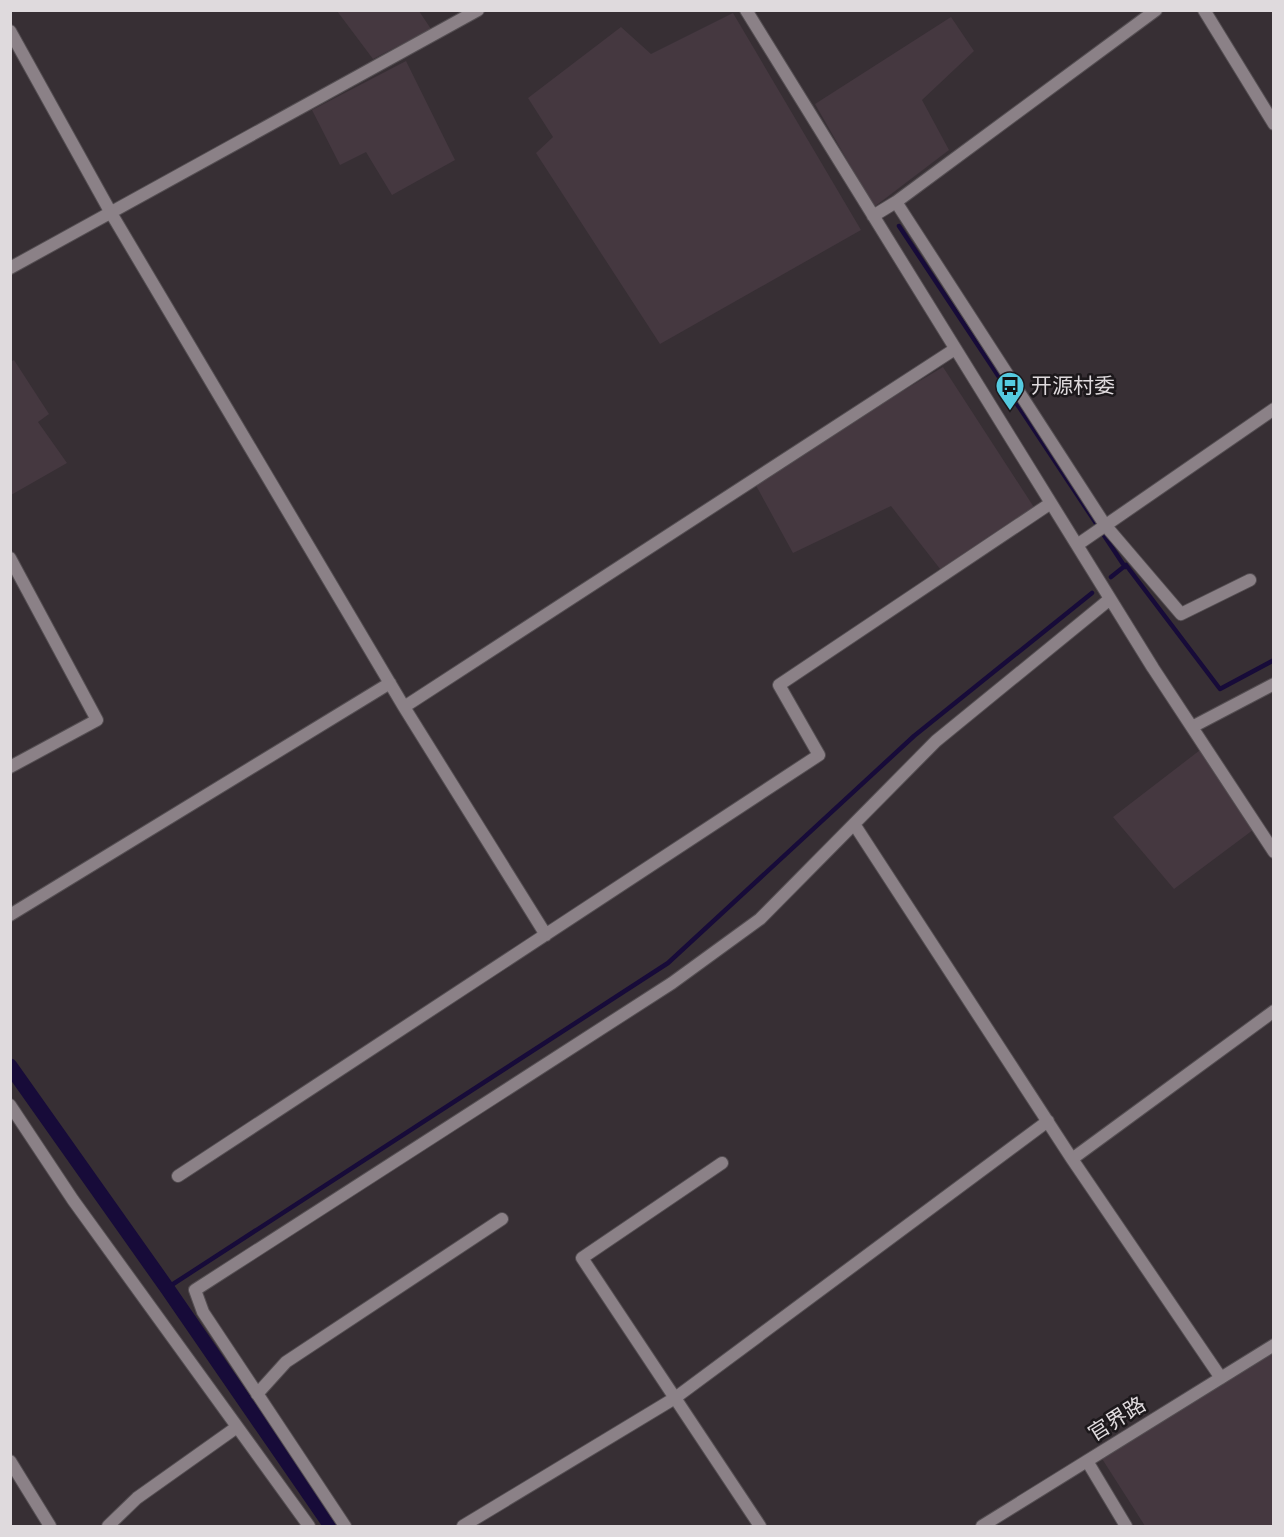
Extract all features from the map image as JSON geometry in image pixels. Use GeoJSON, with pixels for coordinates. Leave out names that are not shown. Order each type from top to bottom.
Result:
{"type":"FeatureCollection","features":[{"type":"Feature","properties":{"kind":"street"},"geometry":{"type":"LineString","coordinates":[[10,268],[478,10]]}},
{"type":"Feature","properties":{"kind":"street"},"geometry":{"type":"LineString","coordinates":[[746,10],[1110,598],[1191,727],[1274,852]]}},
{"type":"Feature","properties":{"kind":"street"},"geometry":{"type":"LineString","coordinates":[[873,216],[896,202],[1156,10]]}},
{"type":"Feature","properties":{"kind":"street"},"geometry":{"type":"LineString","coordinates":[[1204,10],[1274,124]]}},
{"type":"Feature","properties":{"kind":"street"},"geometry":{"type":"LineString","coordinates":[[10,31],[111,213],[404,707],[546,935]]}},
{"type":"Feature","properties":{"kind":"street"},"geometry":{"type":"LineString","coordinates":[[896,202],[1105,525],[1181,614],[1250,580]]}},
{"type":"Feature","properties":{"kind":"street"},"geometry":{"type":"LineString","coordinates":[[404,707],[955,349]]}},
{"type":"Feature","properties":{"kind":"street"},"geometry":{"type":"LineString","coordinates":[[1077,545],[1274,409]]}},
{"type":"Feature","properties":{"kind":"street"},"geometry":{"type":"LineString","coordinates":[[178,1176],[819,755],[778,685],[1051,503]]}},
{"type":"Feature","properties":{"kind":"street"},"geometry":{"type":"LineString","coordinates":[[10,558],[97,720],[10,767]]}},
{"type":"Feature","properties":{"kind":"street"},"geometry":{"type":"LineString","coordinates":[[345,1527],[203,1312],[195,1290],[672,983],[760,919],[936,741],[1110,598]]}},
{"type":"Feature","properties":{"kind":"street"},"geometry":{"type":"LineString","coordinates":[[10,915],[390,683]]}},
{"type":"Feature","properties":{"kind":"street"},"geometry":{"type":"LineString","coordinates":[[1191,727],[1274,684]]}},
{"type":"Feature","properties":{"kind":"street"},"geometry":{"type":"LineString","coordinates":[[854,824],[1072,1158],[1221,1378]]}},
{"type":"Feature","properties":{"kind":"street"},"geometry":{"type":"LineString","coordinates":[[1072,1158],[1274,1011]]}},
{"type":"Feature","properties":{"kind":"street"},"geometry":{"type":"LineString","coordinates":[[10,1105],[15,1123],[309,1527]]}},
{"type":"Feature","properties":{"kind":"street"},"geometry":{"type":"LineString","coordinates":[[463,1527],[675,1398],[1048,1121]]}},
{"type":"Feature","properties":{"kind":"street"},"geometry":{"type":"LineString","coordinates":[[722,1163],[582,1257],[760,1527]]}},
{"type":"Feature","properties":{"kind":"street"},"geometry":{"type":"LineString","coordinates":[[257,1394],[286,1362],[502,1219]]}},
{"type":"Feature","properties":{"kind":"street","name":"官界路"},"geometry":{"type":"LineString","coordinates":[[982,1527],[1274,1345]]}},
{"type":"Feature","properties":{"kind":"street"},"geometry":{"type":"LineString","coordinates":[[108,1527],[137,1498],[237,1426]]}},
{"type":"Feature","properties":{"kind":"street"},"geometry":{"type":"LineString","coordinates":[[10,1461],[50,1527]]}},
{"type":"Feature","properties":{"kind":"street"},"geometry":{"type":"LineString","coordinates":[[1087,1461],[1126,1527]]}},
{"type":"Feature","properties":{"kind":"shaded area"},"geometry":{"type":"Polygon","coordinates":[[[337,11],[419,11],[431,29],[373,59],[337,11]]]}},
{"type":"Feature","properties":{"kind":"shaded area"},"geometry":{"type":"Polygon","coordinates":[[[733,13],[861,230],[660,344],[536,153],[553,137],[528,98],[621,27],[651,54],[733,13]]]}},
{"type":"Feature","properties":{"kind":"shaded area"},"geometry":{"type":"Polygon","coordinates":[[[951,17],[974,51],[922,100],[949,150],[874,207],[815,104],[951,17]]]}},
{"type":"Feature","properties":{"kind":"shaded area"},"geometry":{"type":"Polygon","coordinates":[[[406,61],[455,160],[392,195],[366,152],[340,165],[312,110],[406,61]]]}},
{"type":"Feature","properties":{"kind":"shaded area"},"geometry":{"type":"Polygon","coordinates":[[[14,360],[49,414],[38,422],[67,463],[11,495],[10,362],[14,360]]]}},
{"type":"Feature","properties":{"kind":"shaded area"},"geometry":{"type":"Polygon","coordinates":[[[943,367],[1037,512],[944,574],[891,506],[793,553],[753,480],[943,367]]]}},
{"type":"Feature","properties":{"kind":"shaded area"},"geometry":{"type":"Polygon","coordinates":[[[1204,747],[1257,827],[1174,889],[1113,817],[1204,747]]]}},
{"type":"Feature","properties":{"kind":"shaded area"},"geometry":{"type":"Polygon","coordinates":[[[1273,1345],[1273,1526],[1145,1526],[1099,1454],[1273,1345]]]}},
{"type":"Feature","properties":{"kind":"waterway"},"geometry":{"type":"LineString","coordinates":[[899,226],[1125,567]]}},
{"type":"Feature","properties":{"kind":"waterway"},"geometry":{"type":"LineString","coordinates":[[1111,577],[1126,565],[1220,689],[1274,660]]}},
{"type":"Feature","properties":{"kind":"waterway"},"geometry":{"type":"LineString","coordinates":[[167,1288],[668,963],[914,736],[1092,593]]}},
{"type":"Feature","properties":{"kind":"waterway"},"geometry":{"type":"LineString","coordinates":[[10,1066],[331,1526]]}},
{"type":"Feature","properties":{"kind":"place","name":"开源村委"},"geometry":{"type":"Point","coordinates":[1010,412]}}]}
